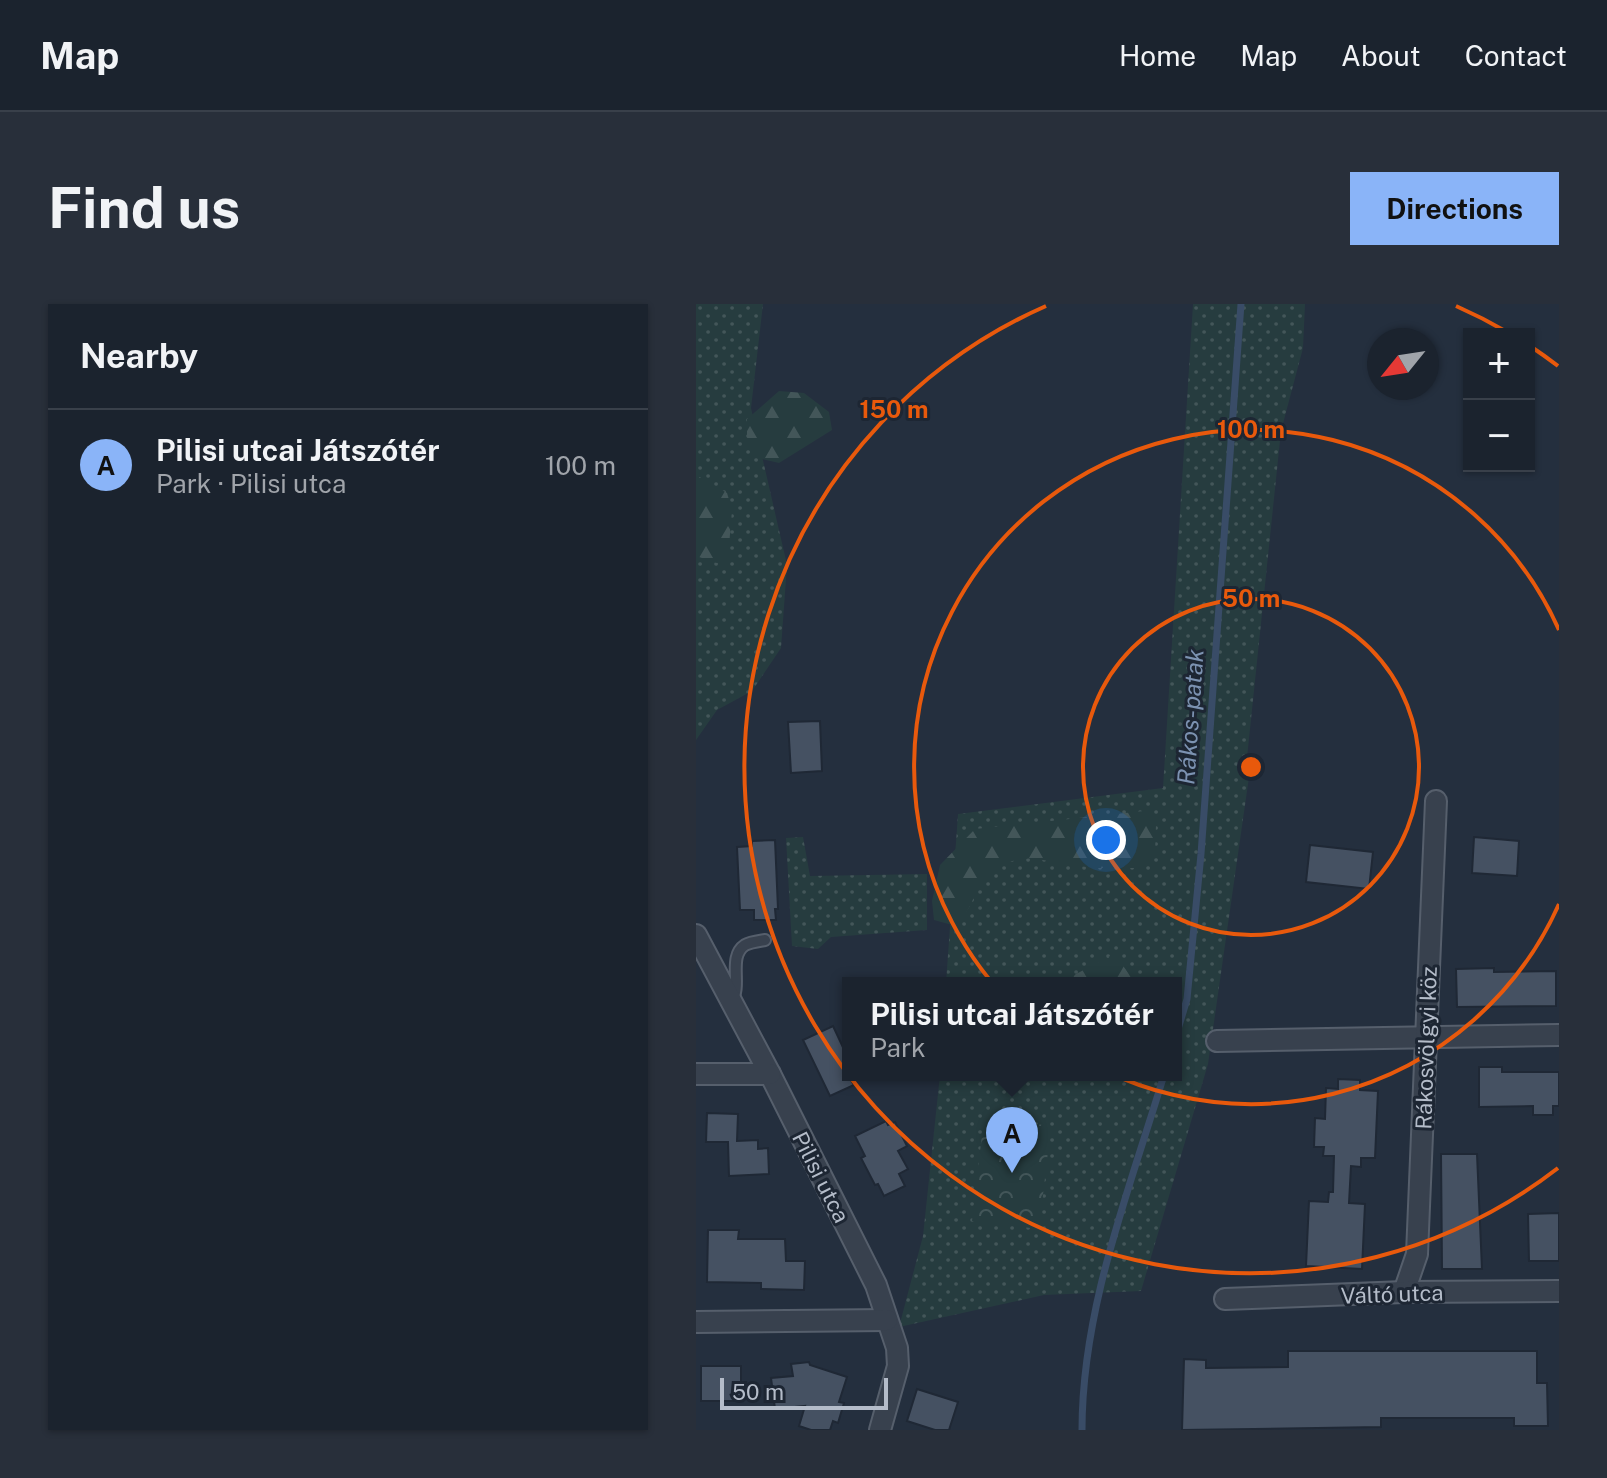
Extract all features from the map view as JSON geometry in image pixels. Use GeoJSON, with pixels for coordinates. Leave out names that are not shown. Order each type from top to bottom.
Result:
{"type":"FeatureCollection","features":[{"type":"Feature","properties":{"kind":"street","name":"Rákosvölgyi köz"},"geometry":{"type":"LineString","coordinates":[[1404,1292],[1417,1254],[1436,801]]}},
{"type":"Feature","properties":{"kind":"street","name":"Pilisi utca"},"geometry":{"type":"LineString","coordinates":[[696,935],[876,1285],[897,1348],[898,1366],[880,1430]]}},
{"type":"Feature","properties":{"kind":"street"},"geometry":{"type":"LineString","coordinates":[[1217,1041],[1559,1035]]}},
{"type":"Feature","properties":{"kind":"street"},"geometry":{"type":"LineString","coordinates":[[696,1074],[770,1074]]}},
{"type":"Feature","properties":{"kind":"street","name":"Váltó utca"},"geometry":{"type":"LineString","coordinates":[[1225,1299],[1404,1292],[1559,1291]]}},
{"type":"Feature","properties":{"kind":"street"},"geometry":{"type":"LineString","coordinates":[[696,1322],[887,1320]]}},
{"type":"Feature","properties":{"kind":"lane"},"geometry":{"type":"LineString","coordinates":[[731,1002],[738,993],[736,956],[745,945],[765,940]]}},
{"type":"Feature","properties":{"kind":"green space"},"geometry":{"type":"Polygon","coordinates":[[[696,304],[763,304],[751,408],[787,565],[781,648],[752,691],[717,710],[696,740],[696,304]]]}},
{"type":"Feature","properties":{"kind":"green space"},"geometry":{"type":"Polygon","coordinates":[[[1193,304],[1305,304],[1303,348],[1281,431],[1245,777],[1249,777],[1208,1064],[1141,1291],[1044,1295],[899,1327],[923,1236],[939,1081],[1182,1081],[1182,977],[946,977],[958,814],[1163,788],[1193,304]]]}},
{"type":"Feature","properties":{"kind":"green space"},"geometry":{"type":"Polygon","coordinates":[[[779,391],[804,393],[829,412],[832,430],[779,463],[754,457],[747,437],[747,419],[779,391]]]}},
{"type":"Feature","properties":{"kind":"green space"},"geometry":{"type":"Polygon","coordinates":[[[696,475],[727,493],[732,510],[728,558],[717,563],[696,556],[696,475]]]}},
{"type":"Feature","properties":{"kind":"green space"},"geometry":{"type":"Polygon","coordinates":[[[1144,811],[1156,825],[1155,852],[1135,868],[1093,868],[1030,858],[1001,863],[985,873],[970,906],[956,926],[934,920],[932,901],[940,865],[975,829],[1144,811]]]}},
{"type":"Feature","properties":{"kind":"green space"},"geometry":{"type":"Polygon","coordinates":[[[803,837],[810,876],[927,874],[927,930],[831,937],[818,949],[792,946],[786,838],[803,837]]]}},
{"type":"Feature","properties":{"kind":"green space"},"geometry":{"type":"Polygon","coordinates":[[[1114,954],[1131,977],[1070,977],[1114,954]]]}},
{"type":"Feature","properties":{"kind":"green space"},"geometry":{"type":"Polygon","coordinates":[[[984,1117],[1051,1126],[1039,1229],[972,1221],[984,1117]]]}},
{"type":"Feature","properties":{"kind":"building"},"geometry":{"type":"Polygon","coordinates":[[[820,721],[822,771],[791,773],[788,722],[820,721]]]}},
{"type":"Feature","properties":{"kind":"building"},"geometry":{"type":"Polygon","coordinates":[[[1474,837],[1519,841],[1517,876],[1472,873],[1474,837]]]}},
{"type":"Feature","properties":{"kind":"building"},"geometry":{"type":"Polygon","coordinates":[[[775,840],[776,920],[754,920],[754,910],[740,910],[737,847],[752,846],[752,841],[775,840]]]}},
{"type":"Feature","properties":{"kind":"building"},"geometry":{"type":"Polygon","coordinates":[[[1310,845],[1373,852],[1369,889],[1306,882],[1310,845]]]}},
{"type":"Feature","properties":{"kind":"building"},"geometry":{"type":"Polygon","coordinates":[[[1494,968],[1494,972],[1556,971],[1556,1006],[1457,1007],[1456,969],[1494,968]]]}},
{"type":"Feature","properties":{"kind":"building"},"geometry":{"type":"Polygon","coordinates":[[[833,1026],[842,1045],[842,1081],[852,1081],[854,1085],[830,1096],[803,1040],[833,1026]]]}},
{"type":"Feature","properties":{"kind":"building"},"geometry":{"type":"Polygon","coordinates":[[[1479,1067],[1502,1067],[1502,1072],[1559,1072],[1559,1106],[1553,1106],[1553,1115],[1533,1115],[1533,1106],[1479,1107],[1479,1067]]]}},
{"type":"Feature","properties":{"kind":"building"},"geometry":{"type":"Polygon","coordinates":[[[1338,1079],[1360,1080],[1360,1090],[1378,1091],[1375,1158],[1361,1158],[1361,1167],[1351,1166],[1349,1203],[1365,1204],[1362,1269],[1306,1266],[1309,1201],[1328,1202],[1329,1192],[1333,1192],[1334,1156],[1323,1156],[1324,1147],[1314,1147],[1315,1118],[1325,1119],[1326,1088],[1338,1089],[1338,1079]]]}},
{"type":"Feature","properties":{"kind":"building"},"geometry":{"type":"Polygon","coordinates":[[[707,1113],[738,1114],[737,1141],[758,1140],[758,1149],[768,1148],[769,1174],[729,1176],[728,1142],[706,1142],[707,1113]]]}},
{"type":"Feature","properties":{"kind":"building"},"geometry":{"type":"Polygon","coordinates":[[[886,1121],[888,1125],[895,1122],[907,1146],[898,1151],[908,1169],[899,1174],[905,1186],[884,1196],[861,1158],[865,1156],[855,1136],[886,1121]]]}},
{"type":"Feature","properties":{"kind":"building"},"geometry":{"type":"Polygon","coordinates":[[[1441,1154],[1477,1154],[1482,1269],[1442,1269],[1441,1154]]]}},
{"type":"Feature","properties":{"kind":"building"},"geometry":{"type":"Polygon","coordinates":[[[1559,1213],[1559,1261],[1529,1261],[1528,1214],[1559,1213]]]}},
{"type":"Feature","properties":{"kind":"building"},"geometry":{"type":"Polygon","coordinates":[[[708,1230],[739,1230],[738,1239],[785,1239],[786,1261],[805,1261],[804,1290],[761,1289],[761,1283],[707,1282],[708,1230]]]}},
{"type":"Feature","properties":{"kind":"building"},"geometry":{"type":"Polygon","coordinates":[[[1288,1351],[1537,1351],[1537,1383],[1547,1383],[1548,1426],[1514,1426],[1514,1418],[1381,1418],[1381,1427],[1182,1430],[1184,1359],[1206,1360],[1206,1368],[1288,1367],[1288,1351]]]}},
{"type":"Feature","properties":{"kind":"building"},"geometry":{"type":"Polygon","coordinates":[[[809,1362],[810,1365],[847,1377],[839,1402],[844,1403],[838,1423],[833,1421],[830,1430],[811,1430],[799,1426],[805,1406],[775,1409],[771,1378],[793,1376],[791,1364],[809,1362]]]}},
{"type":"Feature","properties":{"kind":"building"},"geometry":{"type":"Polygon","coordinates":[[[701,1366],[741,1366],[741,1401],[701,1401],[701,1366]]]}},
{"type":"Feature","properties":{"kind":"building"},"geometry":{"type":"Polygon","coordinates":[[[917,1389],[958,1402],[949,1430],[935,1430],[907,1421],[917,1389]]]}},
{"type":"Feature","properties":{"kind":"waterway","name":"Rákos-patak"},"geometry":{"type":"LineString","coordinates":[[1182,1016],[1187,999],[1201,854],[1241,304]]}},
{"type":"Feature","properties":{"kind":"waterway","name":"Rákos-patak"},"geometry":{"type":"LineString","coordinates":[[1082,1430],[1084,1384],[1099,1295],[1162,1081]]}},
{"type":"Feature","properties":{"kind":"place","name":"Pilisi utcai Játszótér"},"geometry":{"type":"Point","coordinates":[1012,1173]}}]}
